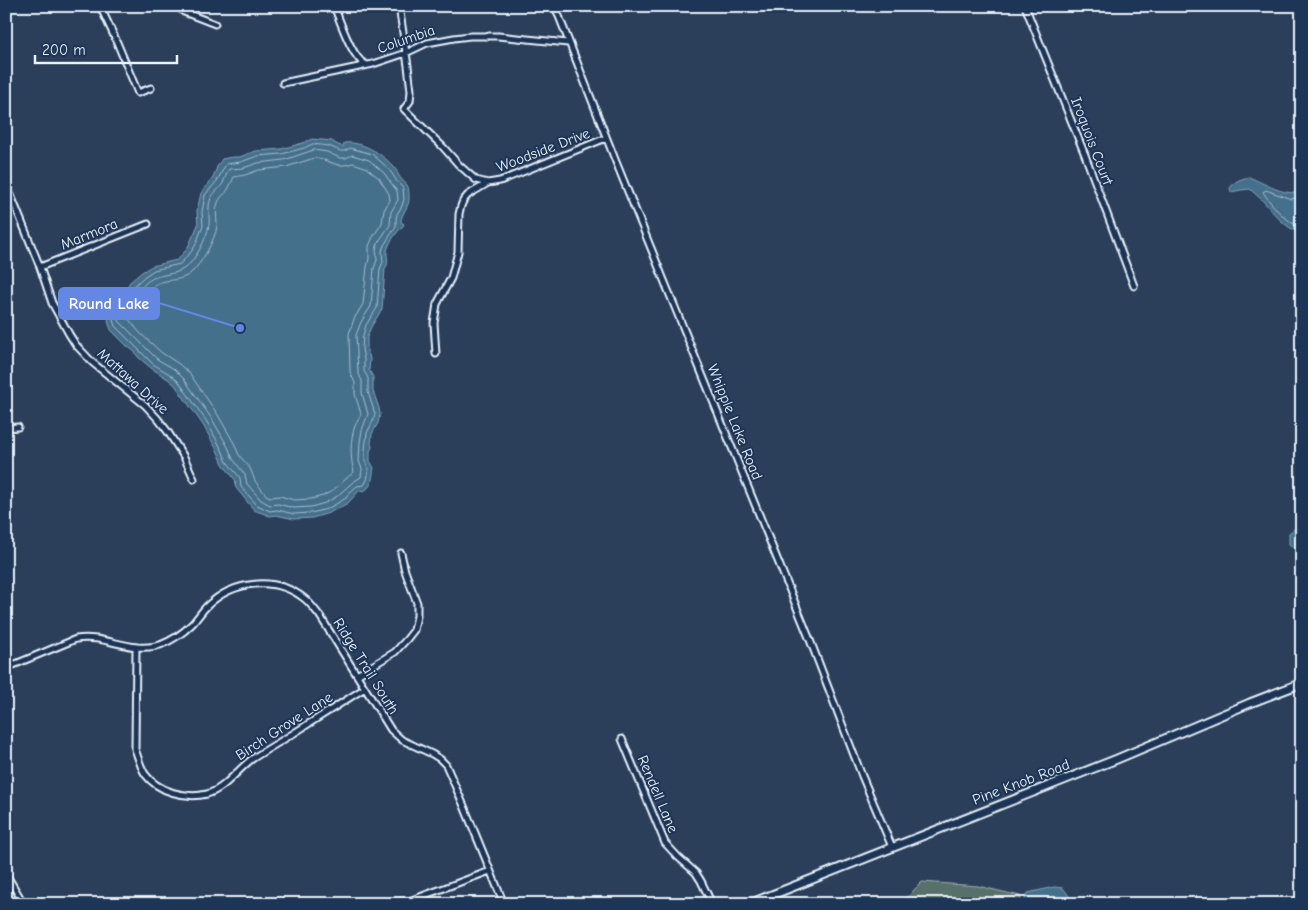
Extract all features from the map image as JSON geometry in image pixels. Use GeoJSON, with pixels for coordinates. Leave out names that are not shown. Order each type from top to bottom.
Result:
{"type":"FeatureCollection","features":[{"type":"Feature","properties":{"kind":"street"},"geometry":{"type":"LineString","coordinates":[[100,6],[138,93],[151,88]]}},
{"type":"Feature","properties":{"kind":"street"},"geometry":{"type":"LineString","coordinates":[[178,6],[184,12],[215,24]]}},
{"type":"Feature","properties":{"kind":"street"},"geometry":{"type":"LineString","coordinates":[[334,6],[356,56],[359,61],[366,64]]}},
{"type":"Feature","properties":{"kind":"street"},"geometry":{"type":"LineString","coordinates":[[399,6],[410,91],[410,101],[404,110],[467,173],[476,180],[488,183]]}},
{"type":"Feature","properties":{"kind":"street","name":"Whipple Lake Road"},"geometry":{"type":"LineString","coordinates":[[554,6],[810,640],[861,774],[892,846]]}},
{"type":"Feature","properties":{"kind":"street","name":"Iroquois Court"},"geometry":{"type":"LineString","coordinates":[[1026,6],[1134,286]]}},
{"type":"Feature","properties":{"kind":"street","name":"Columbia"},"geometry":{"type":"LineString","coordinates":[[283,83],[373,64],[406,53],[427,43],[440,40],[470,36],[498,36],[568,42]]}},
{"type":"Feature","properties":{"kind":"street","name":"Woodside Drive"},"geometry":{"type":"LineString","coordinates":[[436,354],[434,323],[437,304],[451,278],[455,265],[463,201],[468,195],[488,183],[508,178],[606,138]]}},
{"type":"Feature","properties":{"kind":"street","name":"Mattawa Drive"},"geometry":{"type":"LineString","coordinates":[[6,183],[40,267],[52,303],[76,345],[158,419],[184,457],[194,480]]}},
{"type":"Feature","properties":{"kind":"street","name":"Marmora"},"geometry":{"type":"LineString","coordinates":[[40,267],[148,224]]}},
{"type":"Feature","properties":{"kind":"street"},"geometry":{"type":"LineString","coordinates":[[6,428],[18,427]]}},
{"type":"Feature","properties":{"kind":"street"},"geometry":{"type":"LineString","coordinates":[[357,675],[395,652],[414,630],[417,603],[405,571],[401,553]]}},
{"type":"Feature","properties":{"kind":"street","name":"Ridge Trail South"},"geometry":{"type":"LineString","coordinates":[[6,668],[76,639],[100,639],[128,647],[158,645],[180,634],[192,624],[206,607],[228,590],[253,584],[274,585],[293,591],[310,604],[332,633],[382,717],[396,735],[408,744],[432,754],[446,765],[504,904]]}},
{"type":"Feature","properties":{"kind":"street","name":"Birch Grove Lane"},"geometry":{"type":"LineString","coordinates":[[136,647],[136,749],[138,758],[145,774],[152,781],[177,794],[192,796],[216,790],[253,759],[365,688]]}},
{"type":"Feature","properties":{"kind":"street","name":"Pine Knob Road"},"geometry":{"type":"LineString","coordinates":[[749,904],[767,900],[892,846],[1115,760],[1302,683]]}},
{"type":"Feature","properties":{"kind":"street","name":"Rendell Lane"},"geometry":{"type":"LineString","coordinates":[[622,739],[665,843],[696,873],[712,904]]}},
{"type":"Feature","properties":{"kind":"street"},"geometry":{"type":"LineString","coordinates":[[394,902],[410,901],[490,871]]}},
{"type":"Feature","properties":{"kind":"street"},"geometry":{"type":"LineString","coordinates":[[6,874],[24,904]]}},
{"type":"Feature","properties":{"kind":"green space"},"geometry":{"type":"Polygon","coordinates":[[[922,882],[978,886],[1020,896],[1022,904],[900,904],[922,882]]]}},
{"type":"Feature","properties":{"kind":"water"},"geometry":{"type":"Polygon","coordinates":[[[312,139],[332,141],[343,147],[344,143],[358,144],[377,152],[396,169],[401,179],[407,185],[409,201],[401,219],[401,222],[404,224],[389,245],[382,309],[367,337],[370,359],[369,370],[373,377],[373,391],[380,414],[372,434],[370,461],[374,468],[371,484],[364,491],[360,490],[348,503],[329,513],[312,518],[294,519],[276,515],[270,516],[254,510],[236,488],[236,481],[223,464],[203,425],[175,385],[138,357],[111,330],[108,321],[112,302],[122,294],[130,282],[152,266],[177,260],[187,249],[198,225],[197,211],[201,193],[213,178],[222,159],[240,157],[256,151],[281,149],[312,139]]]}},
{"type":"Feature","properties":{"kind":"water"},"geometry":{"type":"Polygon","coordinates":[[[1249,177],[1281,191],[1302,192],[1302,233],[1285,224],[1250,189],[1231,192],[1230,188],[1234,184],[1249,177]]]}},
{"type":"Feature","properties":{"kind":"water"},"geometry":{"type":"Polygon","coordinates":[[[1302,528],[1302,555],[1289,544],[1289,533],[1294,529],[1302,528]]]}},
{"type":"Feature","properties":{"kind":"water"},"geometry":{"type":"Polygon","coordinates":[[[1054,887],[1063,888],[1069,896],[1070,904],[1025,904],[1028,893],[1054,887]]]}},
{"type":"Feature","properties":{"kind":"place","name":"Round Lake"},"geometry":{"type":"Point","coordinates":[240,328]}}]}
